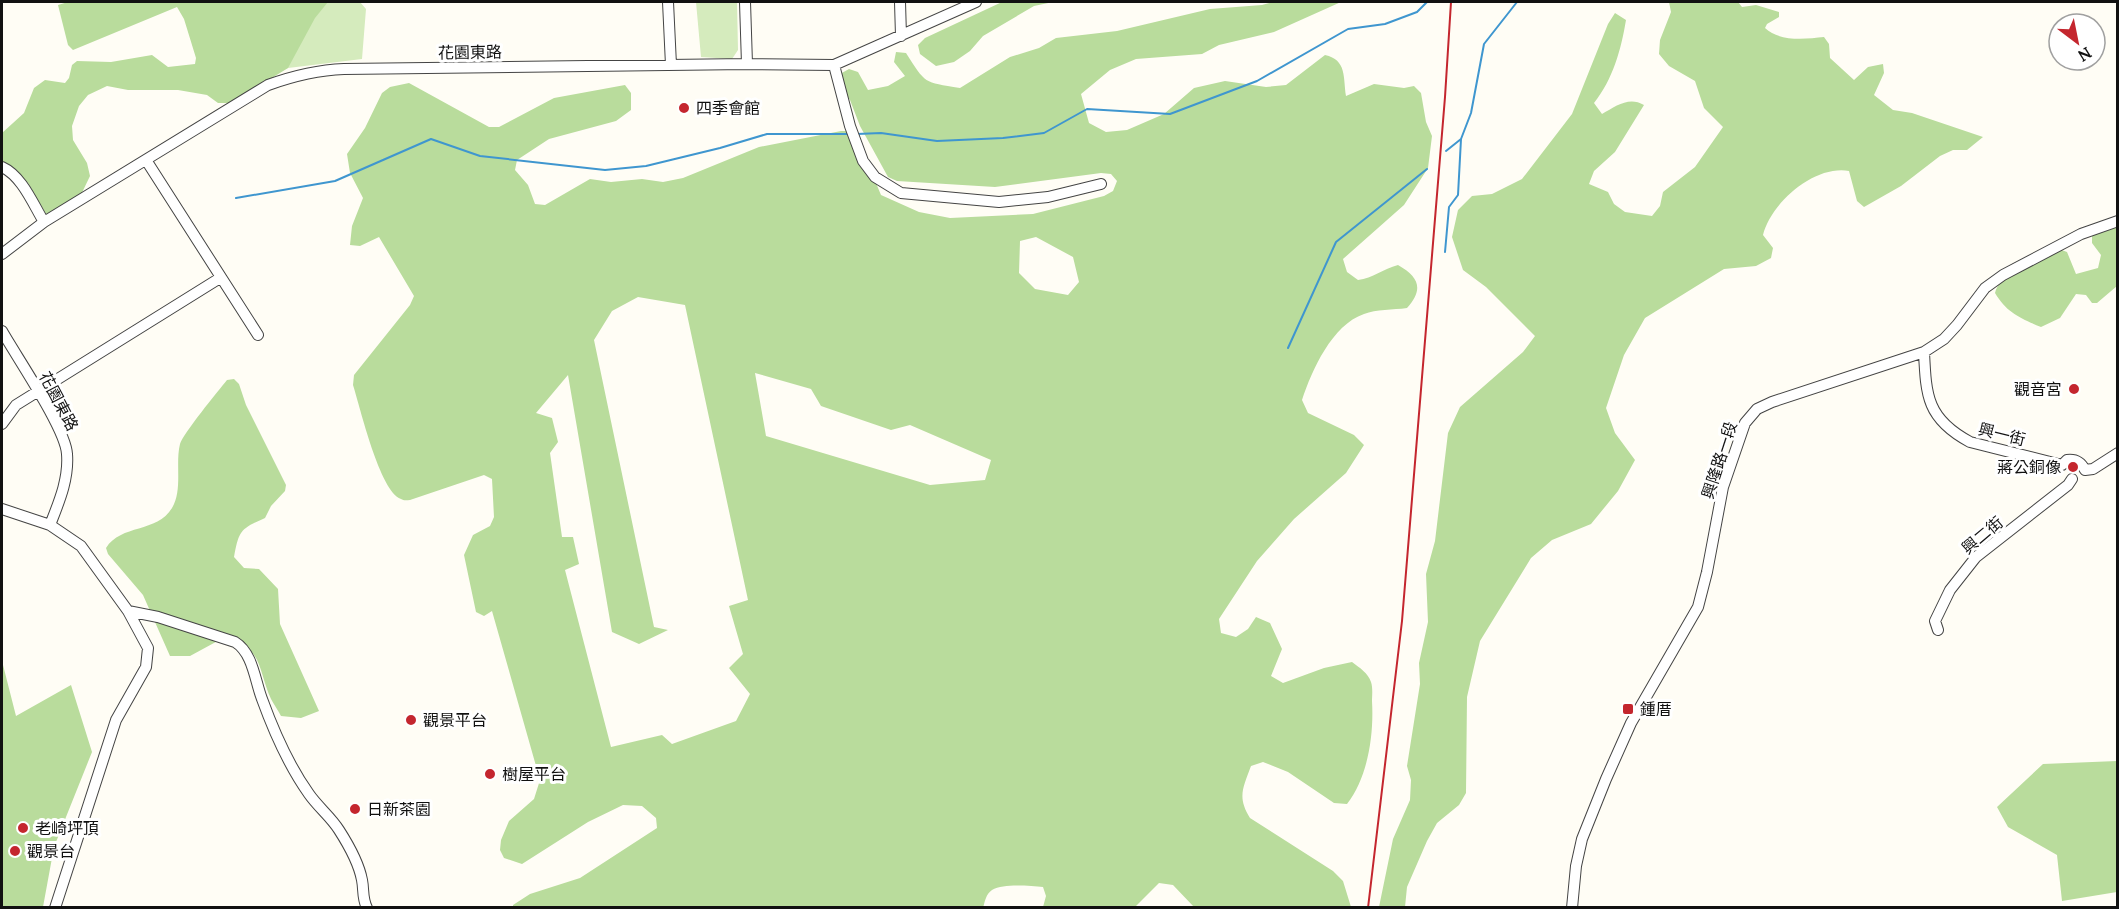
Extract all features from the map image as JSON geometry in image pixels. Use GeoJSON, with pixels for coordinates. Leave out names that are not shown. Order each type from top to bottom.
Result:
{"type":"FeatureCollection","features":[{"type":"Feature","properties":{"kind":"street"},"geometry":{"type":"LineString","coordinates":[[668,2],[671,65]]}},
{"type":"Feature","properties":{"kind":"street"},"geometry":{"type":"LineString","coordinates":[[745,2],[747,64]]}},
{"type":"Feature","properties":{"kind":"street"},"geometry":{"type":"LineString","coordinates":[[900,2],[901,36]]}},
{"type":"Feature","properties":{"kind":"street","name":"花園東路"},"geometry":{"type":"LineString","coordinates":[[2,254],[44,222],[268,85],[294,76],[319,70],[747,64],[834,65],[976,2]]}},
{"type":"Feature","properties":{"kind":"street"},"geometry":{"type":"LineString","coordinates":[[834,65],[850,126],[863,161],[875,177],[902,193],[999,202],[1048,197],[1101,184]]}},
{"type":"Feature","properties":{"kind":"street"},"geometry":{"type":"LineString","coordinates":[[146,160],[258,335]]}},
{"type":"Feature","properties":{"kind":"street"},"geometry":{"type":"LineString","coordinates":[[2,167],[18,180],[44,222]]}},
{"type":"Feature","properties":{"kind":"street","name":"興隆路一段"},"geometry":{"type":"LineString","coordinates":[[1572,908],[1576,866],[1582,839],[1606,779],[1631,723],[1698,607],[1723,487],[1745,423],[1757,409],[1772,402],[1924,352],[1950,332],[1985,288],[2003,275],[2081,234],[2118,222]]}},
{"type":"Feature","properties":{"kind":"street"},"geometry":{"type":"LineString","coordinates":[[2,424],[16,405],[220,278]]}},
{"type":"Feature","properties":{"kind":"street","name":"花園東路"},"geometry":{"type":"LineString","coordinates":[[2,331],[55,420],[67,451],[65,484],[50,525]]}},
{"type":"Feature","properties":{"kind":"street","name":"興一街"},"geometry":{"type":"LineString","coordinates":[[1924,352],[1926,392],[1929,402],[1943,423],[1956,435],[1970,442],[2062,465]]}},
{"type":"Feature","properties":{"kind":"street"},"geometry":{"type":"LineString","coordinates":[[2085,470],[2093,470],[2118,453]]}},
{"type":"Feature","properties":{"kind":"street"},"geometry":{"type":"LineString","coordinates":[[2073,459],[2085,470],[2084,475],[2072,479],[2067,476],[2062,465],[2067,460],[2073,459]]}},
{"type":"Feature","properties":{"kind":"street","name":"興二街"},"geometry":{"type":"LineString","coordinates":[[1938,630],[1935,621],[1950,590],[1976,557],[2068,485],[2072,479]]}},
{"type":"Feature","properties":{"kind":"street"},"geometry":{"type":"LineString","coordinates":[[2,508],[50,525],[81,546],[128,611],[148,648],[146,667],[116,720],[55,908]]}},
{"type":"Feature","properties":{"kind":"street"},"geometry":{"type":"LineString","coordinates":[[128,611],[158,617],[241,645],[249,658],[262,699],[285,754],[311,796],[338,829],[354,859],[362,880],[363,896],[367,908]]}},
{"type":"Feature","properties":{"kind":"green space"},"geometry":{"type":"Polygon","coordinates":[[[68,2],[328,2],[315,18],[288,68],[231,103],[218,103],[207,95],[178,90],[128,90],[107,86],[88,95],[79,106],[72,126],[73,140],[87,163],[90,176],[78,201],[46,214],[28,183],[12,169],[5,169],[2,174],[2,133],[24,113],[34,88],[45,80],[65,83],[69,78],[72,65],[77,61],[111,62],[152,55],[168,67],[195,64],[196,58],[184,19],[177,7],[73,50],[68,45],[58,5],[68,2]]]}},
{"type":"Feature","properties":{"kind":"green space"},"geometry":{"type":"Polygon","coordinates":[[[310,2],[360,2],[366,9],[362,59],[288,68],[252,85],[310,2]]]}},
{"type":"Feature","properties":{"kind":"green space"},"geometry":{"type":"Polygon","coordinates":[[[696,2],[737,2],[738,50],[732,59],[701,57],[696,2]]]}},
{"type":"Feature","properties":{"kind":"green space"},"geometry":{"type":"Polygon","coordinates":[[[1002,2],[1053,2],[1034,6],[983,36],[970,51],[954,62],[936,66],[920,54],[918,45],[925,38],[1002,2]]]}},
{"type":"Feature","properties":{"kind":"green space"},"geometry":{"type":"Polygon","coordinates":[[[1273,2],[1341,2],[1274,32],[1219,45],[1202,54],[1136,59],[1110,70],[1081,94],[1089,123],[1106,132],[1127,130],[1164,114],[1194,88],[1225,81],[1266,87],[1286,85],[1325,55],[1332,57],[1341,65],[1346,96],[1374,84],[1404,88],[1414,86],[1421,93],[1426,122],[1432,136],[1428,168],[1404,205],[1343,259],[1347,272],[1358,280],[1398,265],[1415,279],[1416,295],[1407,308],[1369,312],[1342,328],[1325,350],[1311,375],[1302,400],[1308,413],[1354,435],[1364,445],[1346,473],[1294,519],[1257,561],[1219,619],[1221,633],[1236,637],[1248,629],[1256,617],[1270,623],[1282,649],[1271,676],[1283,683],[1324,668],[1352,662],[1370,679],[1372,684],[1371,741],[1365,769],[1347,804],[1334,803],[1288,772],[1263,762],[1251,766],[1242,798],[1250,818],[1333,871],[1343,881],[1351,907],[1194,907],[1173,885],[1159,883],[1134,908],[1043,907],[1046,896],[1043,887],[1017,886],[1003,886],[992,890],[983,908],[513,907],[530,894],[580,878],[657,828],[656,818],[642,806],[623,805],[588,822],[522,864],[504,858],[500,850],[501,840],[509,821],[534,799],[540,780],[492,611],[484,616],[476,612],[464,555],[473,535],[490,526],[494,517],[492,479],[484,475],[410,500],[401,499],[393,493],[378,466],[353,385],[354,375],[410,305],[414,296],[379,237],[360,246],[350,245],[352,226],[363,198],[350,173],[347,154],[365,128],[382,93],[390,87],[409,83],[489,127],[499,127],[554,98],[625,85],[631,93],[631,110],[616,121],[549,139],[517,160],[515,170],[528,185],[535,204],[545,205],[590,179],[611,182],[642,179],[663,182],[683,178],[759,147],[851,131],[857,138],[881,195],[919,212],[950,218],[1033,214],[1104,196],[1113,191],[1117,181],[1111,174],[1101,173],[995,187],[897,181],[888,177],[860,126],[850,100],[839,85],[840,74],[849,69],[858,72],[868,90],[888,86],[905,76],[894,62],[896,52],[906,53],[927,80],[960,88],[1010,57],[1039,48],[1056,38],[1117,31],[1210,9],[1273,2]],[[1036,237],[1020,241],[1019,273],[1035,289],[1068,295],[1079,282],[1073,257],[1036,237]],[[638,297],[612,311],[594,340],[654,627],[668,630],[639,644],[612,632],[568,375],[536,413],[552,418],[558,442],[550,453],[562,537],[573,537],[579,564],[565,570],[611,747],[662,735],[672,744],[736,721],[750,694],[729,668],[743,654],[729,606],[748,600],[685,305],[638,297]],[[755,373],[766,436],[930,485],[985,480],[991,460],[910,425],[891,430],[821,406],[811,389],[755,373]]]}},
{"type":"Feature","properties":{"kind":"green space"},"geometry":{"type":"Polygon","coordinates":[[[1669,2],[1738,2],[1742,7],[1756,5],[1779,12],[1779,17],[1767,24],[1765,28],[1785,38],[1824,37],[1829,44],[1830,58],[1854,80],[1868,67],[1883,64],[1884,73],[1874,95],[1893,110],[1912,113],[1983,137],[1967,150],[1953,150],[1940,156],[1901,186],[1864,207],[1857,201],[1849,171],[1822,174],[1809,180],[1784,199],[1768,223],[1763,235],[1773,248],[1771,258],[1756,266],[1724,269],[1645,318],[1624,355],[1606,408],[1615,433],[1635,460],[1618,491],[1591,524],[1552,540],[1531,558],[1480,641],[1467,697],[1466,793],[1459,805],[1437,823],[1427,841],[1407,887],[1405,907],[1379,907],[1393,839],[1410,800],[1411,780],[1407,766],[1420,684],[1419,663],[1428,622],[1426,574],[1435,541],[1448,433],[1460,407],[1523,352],[1535,336],[1486,287],[1463,270],[1452,237],[1458,210],[1472,196],[1492,194],[1522,179],[1572,114],[1608,24],[1615,13],[1626,20],[1622,42],[1611,74],[1594,103],[1602,114],[1617,105],[1628,102],[1633,101],[1644,105],[1615,152],[1594,171],[1589,184],[1608,192],[1614,204],[1625,212],[1652,216],[1660,206],[1663,192],[1695,167],[1723,127],[1704,108],[1695,81],[1669,66],[1659,54],[1660,40],[1671,12],[1669,2]]]}},
{"type":"Feature","properties":{"kind":"green space"},"geometry":{"type":"Polygon","coordinates":[[[2117,225],[2117,286],[2097,303],[2092,303],[2086,295],[2076,294],[2060,318],[2041,327],[2015,314],[1995,293],[2005,277],[2013,271],[2059,249],[2067,252],[2076,274],[2098,268],[2101,255],[2092,243],[2092,234],[2117,225]]]}},
{"type":"Feature","properties":{"kind":"green space"},"geometry":{"type":"Polygon","coordinates":[[[234,379],[239,384],[246,405],[286,485],[285,491],[271,506],[265,518],[250,525],[239,536],[234,557],[244,568],[259,569],[278,589],[280,624],[319,711],[301,718],[281,716],[271,699],[253,653],[237,641],[225,637],[190,656],[170,656],[143,595],[108,554],[106,548],[121,535],[157,521],[172,508],[178,485],[180,444],[227,380],[234,379]]]}},
{"type":"Feature","properties":{"kind":"green space"},"geometry":{"type":"Polygon","coordinates":[[[2,661],[16,716],[71,685],[92,752],[54,847],[43,907],[2,907],[2,661]]]}},
{"type":"Feature","properties":{"kind":"green space"},"geometry":{"type":"Polygon","coordinates":[[[2117,761],[2117,892],[2062,901],[2057,855],[2008,827],[1997,807],[2043,764],[2117,761]]]}},
{"type":"Feature","properties":{"kind":"waterway"},"geometry":{"type":"LineString","coordinates":[[857,134],[881,133],[937,141],[1003,138],[1044,133],[1087,109],[1170,114],[1257,81],[1348,29],[1385,24],[1417,12],[1427,2]]}},
{"type":"Feature","properties":{"kind":"waterway"},"geometry":{"type":"LineString","coordinates":[[1446,151],[1461,139],[1471,113],[1484,44],[1517,2]]}},
{"type":"Feature","properties":{"kind":"waterway"},"geometry":{"type":"LineString","coordinates":[[236,198],[335,181],[431,139],[480,156],[605,170],[646,166],[767,134],[848,134]]}},
{"type":"Feature","properties":{"kind":"waterway"},"geometry":{"type":"LineString","coordinates":[[1445,252],[1449,207],[1458,195],[1461,139]]}},
{"type":"Feature","properties":{"kind":"waterway"},"geometry":{"type":"LineString","coordinates":[[1288,348],[1336,242],[1427,169]]}},
{"type":"Feature","properties":{"kind":"railway"},"geometry":{"type":"LineString","coordinates":[[1368,908],[1402,621],[1451,2]]}},
{"type":"Feature","properties":{"kind":"place","name":"四季會館"},"geometry":{"type":"Point","coordinates":[684,108]}},
{"type":"Feature","properties":{"kind":"place","name":"觀音宮"},"geometry":{"type":"Point","coordinates":[2074,389]}},
{"type":"Feature","properties":{"kind":"place","name":"蔣公銅像"},"geometry":{"type":"Point","coordinates":[2073,467]}},
{"type":"Feature","properties":{"kind":"place","name":"鍾厝"},"geometry":{"type":"Point","coordinates":[1628,709]}},
{"type":"Feature","properties":{"kind":"place","name":"觀景平台"},"geometry":{"type":"Point","coordinates":[411,720]}},
{"type":"Feature","properties":{"kind":"place","name":"樹屋平台"},"geometry":{"type":"Point","coordinates":[490,774]}},
{"type":"Feature","properties":{"kind":"place","name":"日新茶園"},"geometry":{"type":"Point","coordinates":[355,809]}},
{"type":"Feature","properties":{"kind":"place","name":"老崎坪頂"},"geometry":{"type":"Point","coordinates":[23,828]}},
{"type":"Feature","properties":{"kind":"place","name":"觀景台"},"geometry":{"type":"Point","coordinates":[15,851]}}]}
